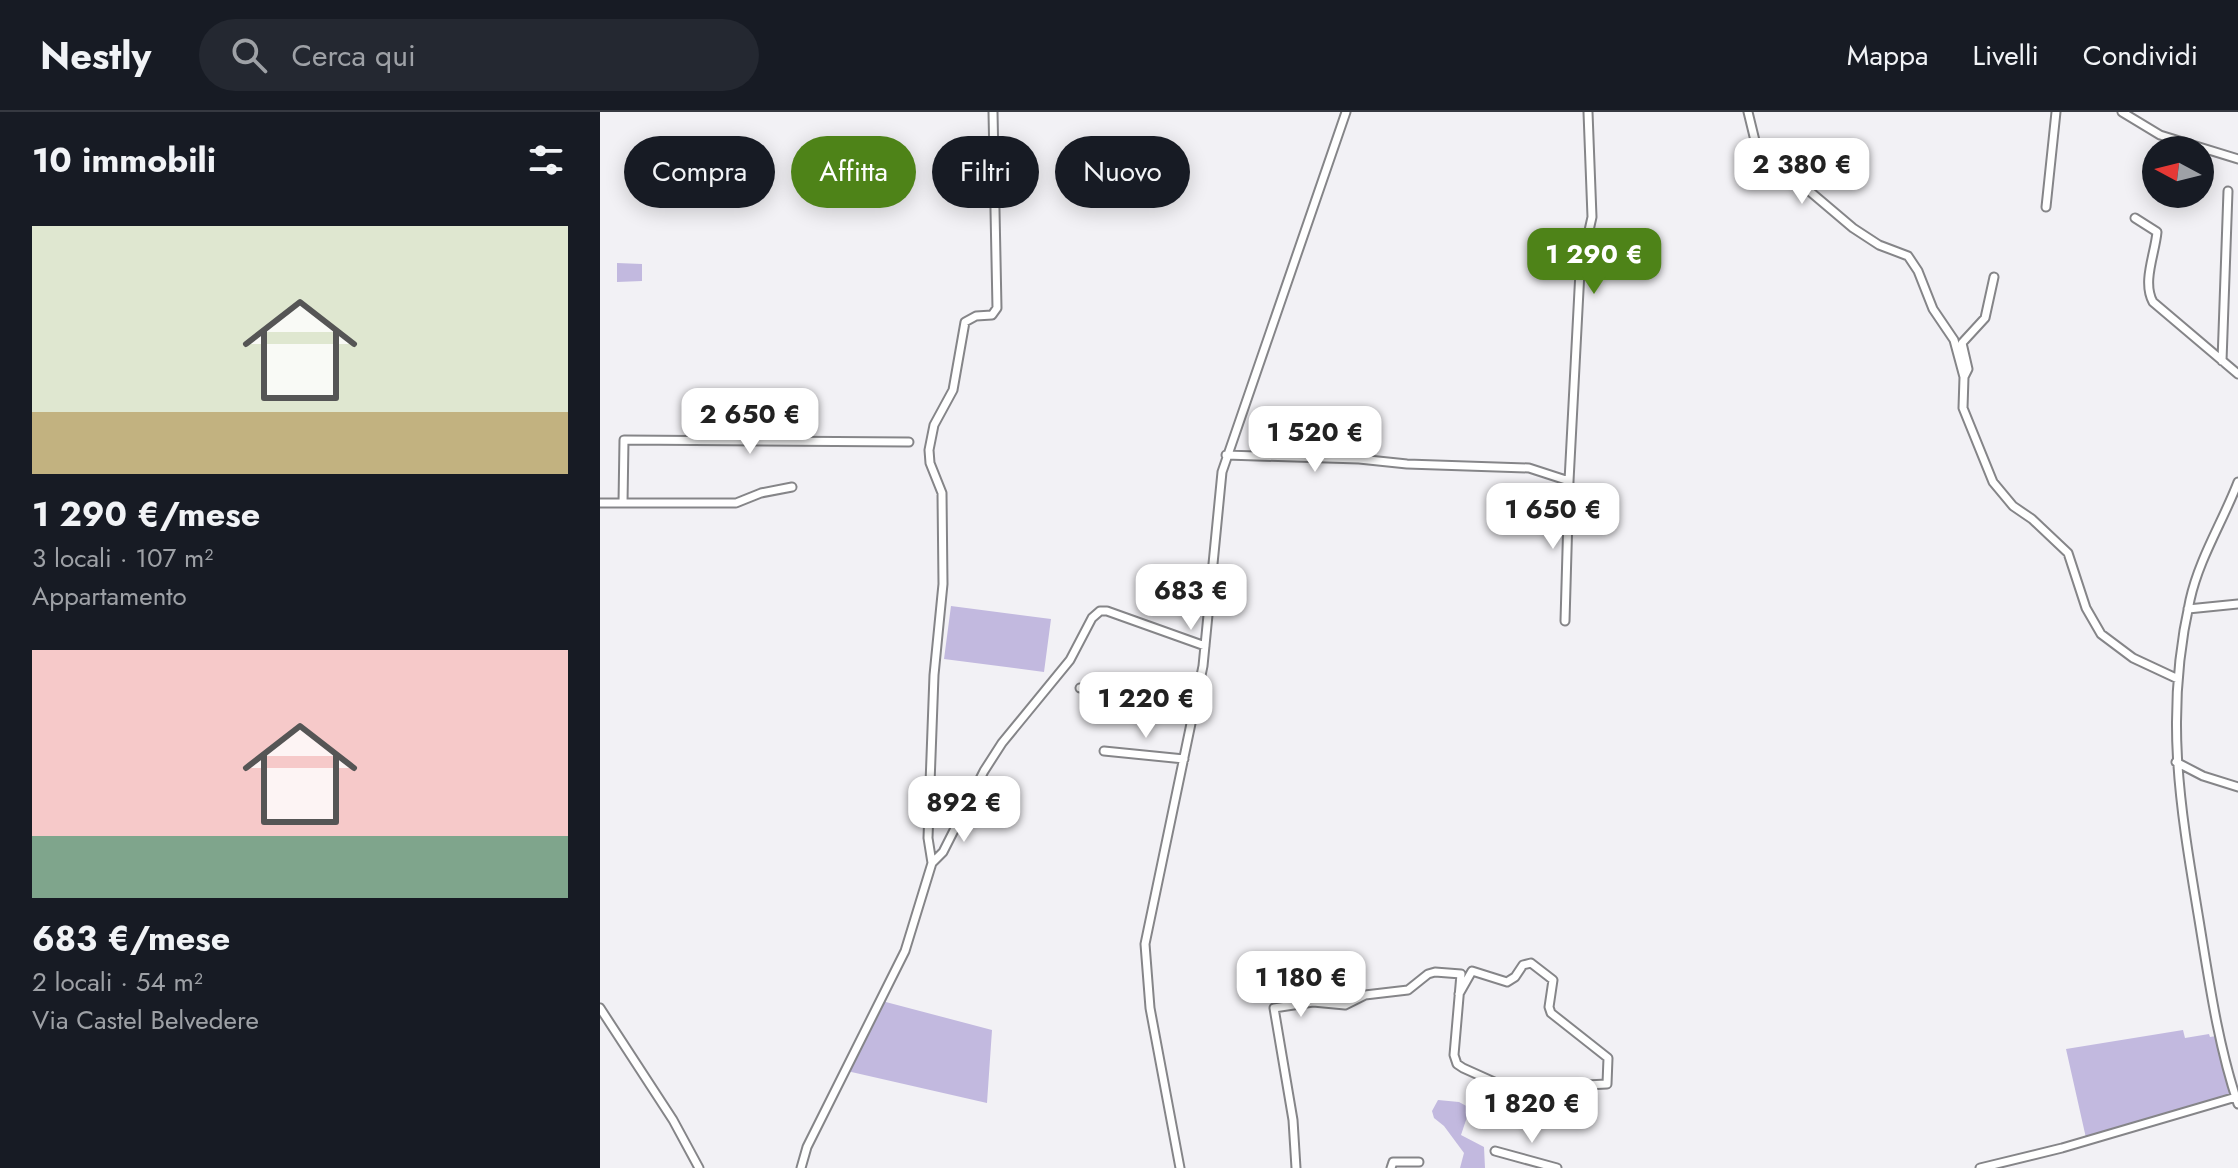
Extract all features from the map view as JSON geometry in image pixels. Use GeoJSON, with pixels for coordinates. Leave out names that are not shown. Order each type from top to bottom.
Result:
{"type":"FeatureCollection","features":[{"type":"Feature","properties":{"kind":"street"},"geometry":{"type":"LineString","coordinates":[[801,1168],[807,1147],[905,951],[932,863],[928,838],[933,706],[943,584],[942,493],[930,463],[930,437],[938,413],[953,390],[965,322],[976,316],[992,315],[997,308],[993,112]]}},
{"type":"Feature","properties":{"kind":"street"},"geometry":{"type":"LineString","coordinates":[[1180,1168],[1152,1021],[1145,944],[1196,701],[1226,455],[1346,112]]}},
{"type":"Feature","properties":{"kind":"street"},"geometry":{"type":"LineString","coordinates":[[1565,621],[1580,271],[1592,217],[1588,112]]}},
{"type":"Feature","properties":{"kind":"street"},"geometry":{"type":"LineString","coordinates":[[1748,112],[1759,157],[1794,178],[1853,228],[1879,245],[1908,256],[1918,271],[1933,309],[1951,334],[1964,377],[1963,408],[1996,487],[2013,506],[2032,519],[2068,553],[2086,608],[2101,634],[2133,658],[2178,679]]}},
{"type":"Feature","properties":{"kind":"street"},"geometry":{"type":"LineString","coordinates":[[2046,207],[2056,112]]}},
{"type":"Feature","properties":{"kind":"street"},"geometry":{"type":"LineString","coordinates":[[2122,112],[2160,135],[2238,159]]}},
{"type":"Feature","properties":{"kind":"street"},"geometry":{"type":"LineString","coordinates":[[2222,361],[2228,191]]}},
{"type":"Feature","properties":{"kind":"street"},"geometry":{"type":"LineString","coordinates":[[2135,218],[2157,232],[2149,279],[2153,302],[2238,374]]}},
{"type":"Feature","properties":{"kind":"street"},"geometry":{"type":"LineString","coordinates":[[1964,377],[1968,369],[1962,343],[1985,318],[1994,277]]}},
{"type":"Feature","properties":{"kind":"street"},"geometry":{"type":"LineString","coordinates":[[623,503],[624,440],[909,442]]}},
{"type":"Feature","properties":{"kind":"street"},"geometry":{"type":"LineString","coordinates":[[1226,455],[1529,468],[1569,481]]}},
{"type":"Feature","properties":{"kind":"street"},"geometry":{"type":"LineString","coordinates":[[1980,1168],[2237,1101],[2211,993],[2184,836],[2176,762],[2178,679],[2188,609],[2201,565],[2235,496],[2238,482]]}},
{"type":"Feature","properties":{"kind":"street"},"geometry":{"type":"LineString","coordinates":[[600,503],[736,503],[761,493],[792,487]]}},
{"type":"Feature","properties":{"kind":"street"},"geometry":{"type":"LineString","coordinates":[[2188,609],[2238,604]]}},
{"type":"Feature","properties":{"kind":"street"},"geometry":{"type":"LineString","coordinates":[[932,863],[943,852],[984,771],[1002,743],[1070,660],[1092,618],[1100,611],[1205,646]]}},
{"type":"Feature","properties":{"kind":"street"},"geometry":{"type":"LineString","coordinates":[[1080,688],[1196,701]]}},
{"type":"Feature","properties":{"kind":"street"},"geometry":{"type":"LineString","coordinates":[[1104,751],[1184,759]]}},
{"type":"Feature","properties":{"kind":"street"},"geometry":{"type":"LineString","coordinates":[[2176,762],[2203,776],[2238,787]]}},
{"type":"Feature","properties":{"kind":"street"},"geometry":{"type":"LineString","coordinates":[[1296,1168],[1293,1120],[1274,1008],[1313,1002],[1345,1005],[1365,995],[1408,990],[1435,972],[1461,974],[1459,994],[1454,1060],[1463,1068],[1511,1087],[1607,1084],[1608,1058],[1551,1013],[1553,980],[1531,963],[1523,965],[1507,982],[1472,971],[1459,994]]}},
{"type":"Feature","properties":{"kind":"street"},"geometry":{"type":"LineString","coordinates":[[600,1008],[673,1120],[699,1168]]}},
{"type":"Feature","properties":{"kind":"street"},"geometry":{"type":"LineString","coordinates":[[1495,1151],[1557,1168]]}},
{"type":"Feature","properties":{"kind":"street"},"geometry":{"type":"LineString","coordinates":[[1391,1168],[1393,1162],[1419,1162]]}},
{"type":"Feature","properties":{"kind":"shaded area"},"geometry":{"type":"Polygon","coordinates":[[[617,263],[642,264],[642,281],[617,282],[617,263]]]}},
{"type":"Feature","properties":{"kind":"shaded area"},"geometry":{"type":"Polygon","coordinates":[[[951,606],[1051,619],[1044,672],[944,659],[951,606]]]}},
{"type":"Feature","properties":{"kind":"shaded area"},"geometry":{"type":"Polygon","coordinates":[[[882,1001],[992,1030],[987,1103],[847,1071],[882,1001]]]}},
{"type":"Feature","properties":{"kind":"shaded area"},"geometry":{"type":"Polygon","coordinates":[[[2183,1030],[2185,1038],[2209,1034],[2210,1037],[2216,1036],[2230,1094],[2086,1138],[2066,1049],[2183,1030]]]}},
{"type":"Feature","properties":{"kind":"shaded area"},"geometry":{"type":"Polygon","coordinates":[[[1438,1100],[1459,1102],[1470,1108],[1461,1135],[1484,1147],[1485,1168],[1460,1168],[1464,1153],[1434,1118],[1432,1111],[1438,1100]]]}}]}
